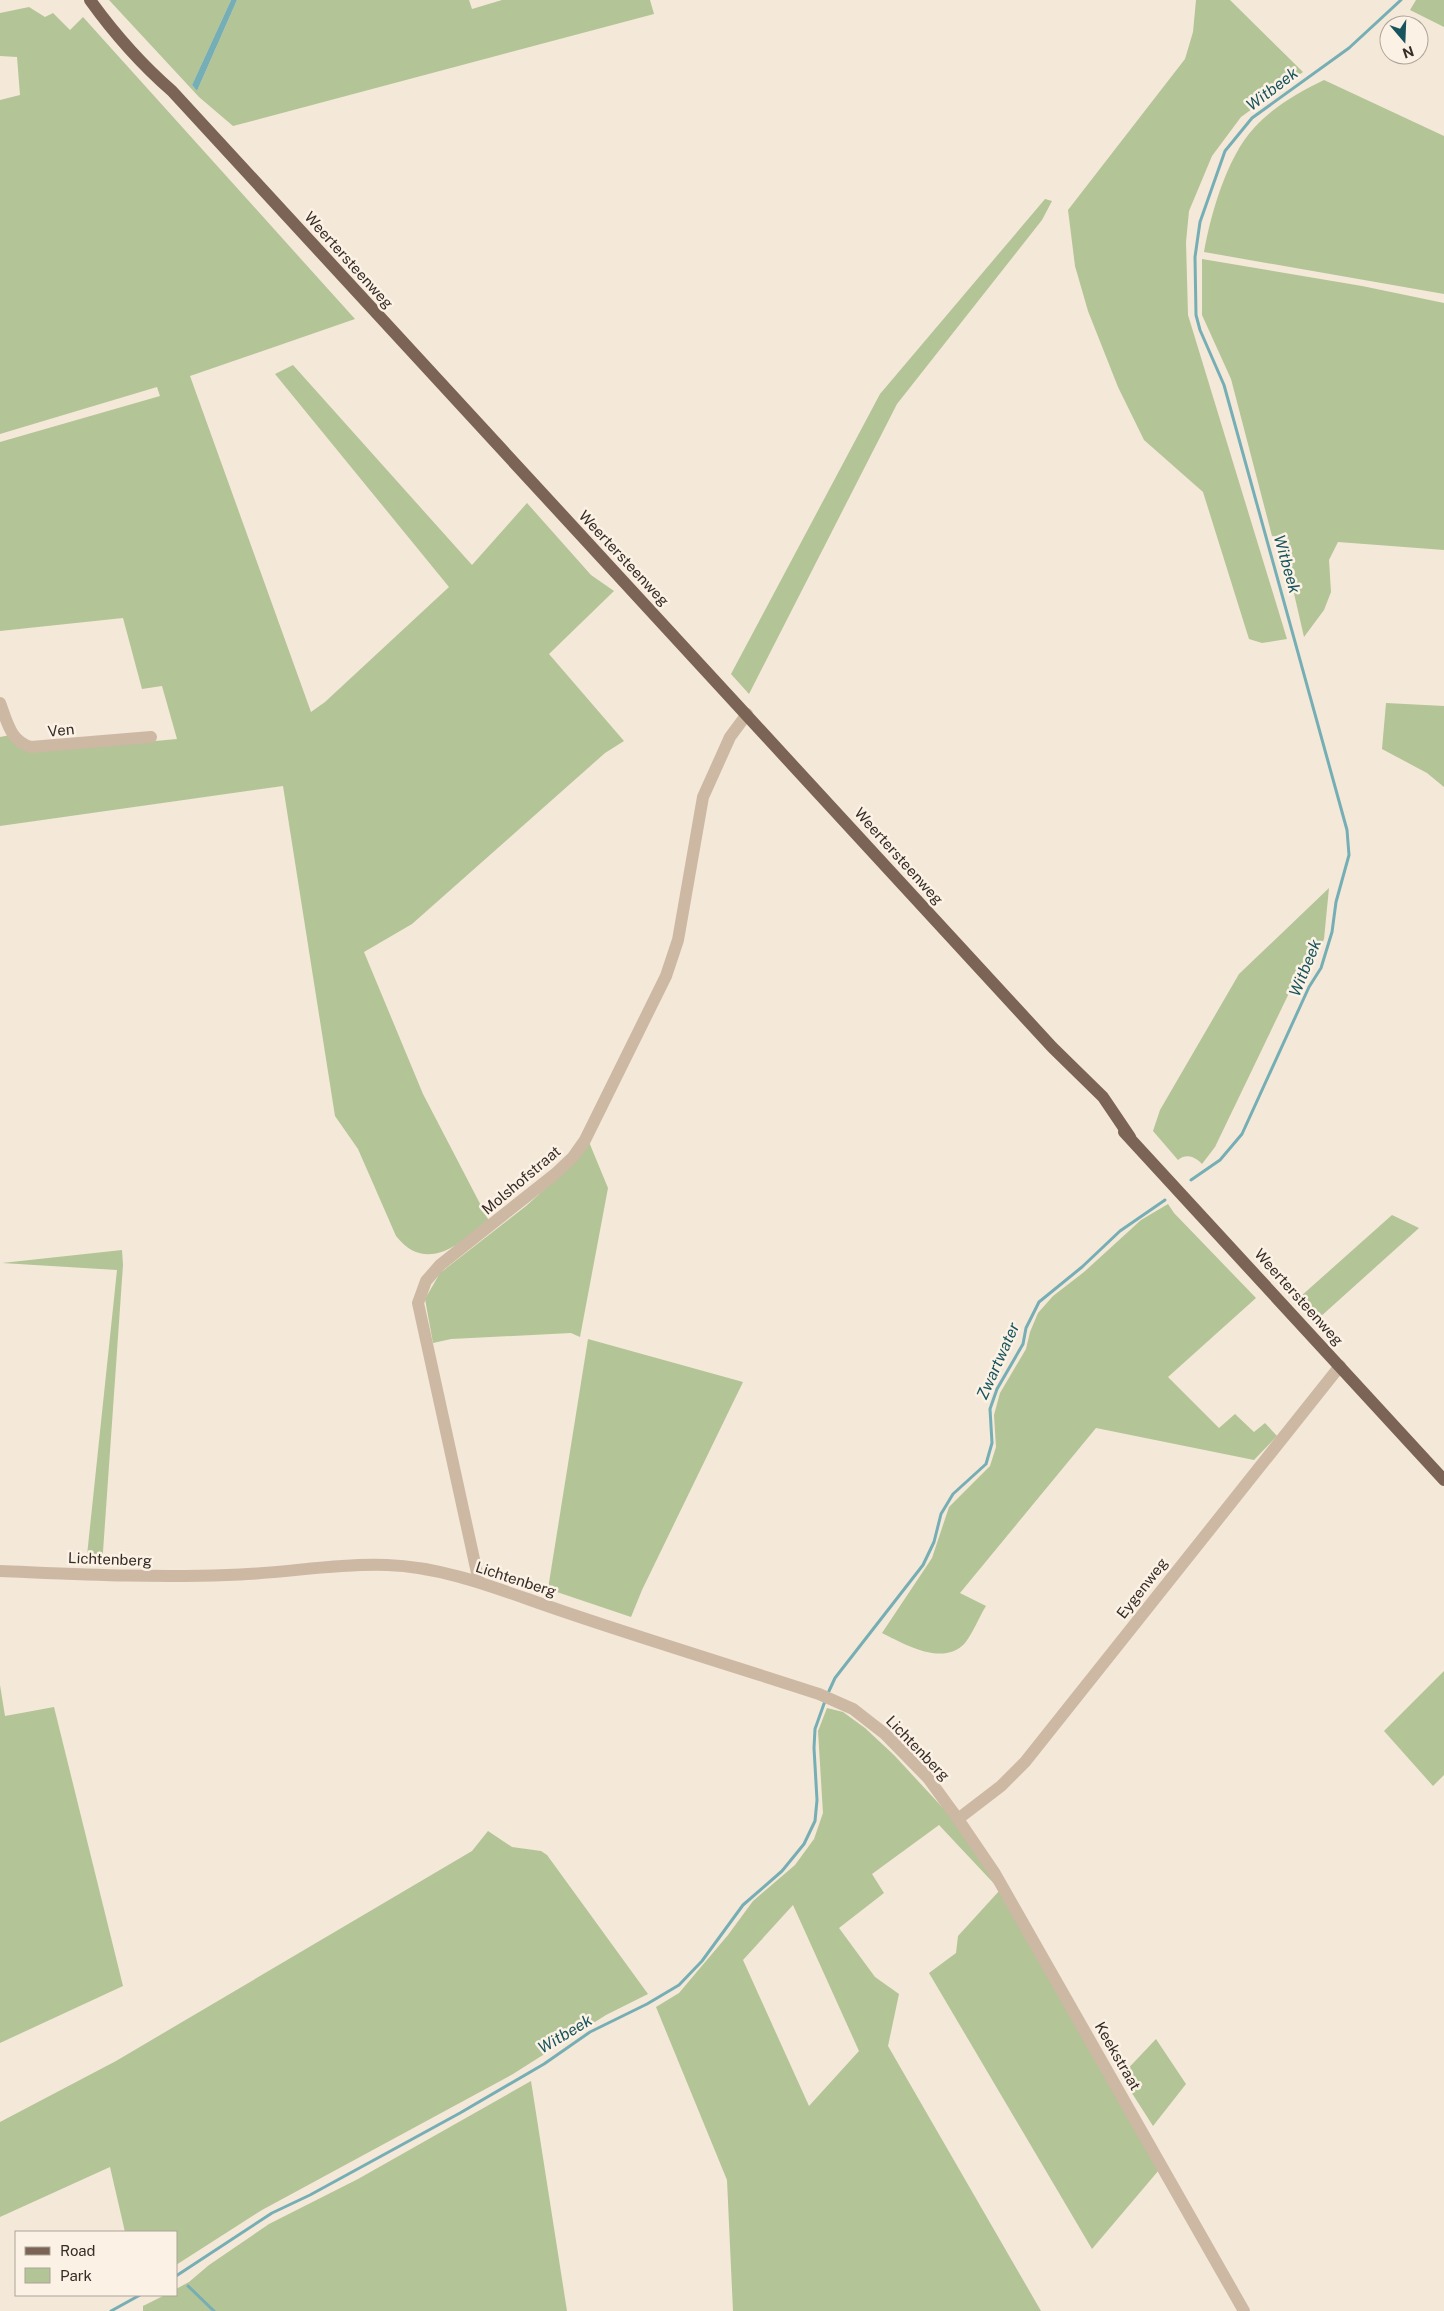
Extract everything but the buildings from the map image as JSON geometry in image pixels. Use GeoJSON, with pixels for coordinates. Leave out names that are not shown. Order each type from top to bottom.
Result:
{"type":"FeatureCollection","features":[{"type":"Feature","properties":{"kind":"main road","name":"Weertersteenweg"},"geometry":{"type":"LineString","coordinates":[[90,0],[110,26],[172,91],[548,502],[747,714],[1052,1047],[1103,1097],[1130,1137],[1444,1480]]}},
{"type":"Feature","properties":{"kind":"street","name":"Ven"},"geometry":{"type":"LineString","coordinates":[[0,703],[13,735],[21,743],[31,747],[151,737]]}},
{"type":"Feature","properties":{"kind":"street","name":"Molshofstraat"},"geometry":{"type":"LineString","coordinates":[[479,1582],[418,1303],[426,1281],[440,1265],[555,1174],[573,1158],[585,1140],[666,976],[678,940],[703,797],[730,736],[747,714]]}},
{"type":"Feature","properties":{"kind":"street","name":"Eygenweg"},"geometry":{"type":"LineString","coordinates":[[958,1819],[1001,1786],[1025,1762],[1340,1366]]}},
{"type":"Feature","properties":{"kind":"street","name":"Lichtenberg"},"geometry":{"type":"LineString","coordinates":[[0,1571],[145,1577],[230,1575],[315,1567],[388,1564],[429,1570],[479,1582],[840,1701],[853,1708],[886,1734],[928,1778],[958,1819]]}},
{"type":"Feature","properties":{"kind":"street","name":"Keekstraat"},"geometry":{"type":"LineString","coordinates":[[958,1819],[994,1872],[1244,2311]]}},
{"type":"Feature","properties":{"kind":"green space"},"geometry":{"type":"Polygon","coordinates":[[[109,0],[231,0],[192,85],[197,91],[237,0],[469,0],[472,9],[502,0],[650,0],[654,14],[233,126],[199,97],[109,0]]]}},
{"type":"Feature","properties":{"kind":"green space"},"geometry":{"type":"Polygon","coordinates":[[[1196,0],[1230,0],[1303,72],[1241,117],[1212,156],[1189,211],[1186,242],[1188,315],[1287,639],[1262,643],[1249,639],[1203,492],[1144,440],[1118,387],[1088,311],[1075,266],[1068,210],[1185,59],[1193,32],[1196,0]]]}},
{"type":"Feature","properties":{"kind":"green space"},"geometry":{"type":"Polygon","coordinates":[[[1416,0],[1444,0],[1444,27],[1429,20],[1429,15],[1420,15],[1410,10],[1416,0]]]}},
{"type":"Feature","properties":{"kind":"green space"},"geometry":{"type":"Polygon","coordinates":[[[29,7],[45,17],[53,13],[70,30],[83,17],[355,319],[190,376],[311,712],[325,702],[449,587],[275,374],[293,365],[472,565],[527,503],[591,575],[614,591],[549,654],[624,741],[605,753],[412,924],[364,952],[423,1094],[489,1221],[455,1246],[443,1251],[431,1254],[420,1253],[408,1247],[396,1236],[358,1149],[335,1116],[283,786],[0,826],[0,737],[10,735],[15,742],[144,742],[177,739],[162,686],[142,689],[123,618],[0,631],[0,442],[160,396],[157,387],[0,434],[0,100],[20,95],[17,57],[0,56],[0,13],[29,7]]]}},
{"type":"Feature","properties":{"kind":"green space"},"geometry":{"type":"Polygon","coordinates":[[[1324,80],[1444,136],[1444,294],[1204,252],[1211,220],[1222,186],[1244,140],[1261,120],[1278,107],[1324,80]]]}},
{"type":"Feature","properties":{"kind":"green space"},"geometry":{"type":"Polygon","coordinates":[[[1045,199],[1052,201],[1042,220],[897,404],[749,694],[731,674],[880,394],[1045,199]]]}},
{"type":"Feature","properties":{"kind":"green space"},"geometry":{"type":"Polygon","coordinates":[[[1202,259],[1362,286],[1444,303],[1444,550],[1338,542],[1329,560],[1331,592],[1324,610],[1304,637],[1281,537],[1272,536],[1231,379],[1202,315],[1202,259]]]}},
{"type":"Feature","properties":{"kind":"green space"},"geometry":{"type":"Polygon","coordinates":[[[1386,703],[1444,706],[1444,787],[1427,773],[1382,749],[1386,703]]]}},
{"type":"Feature","properties":{"kind":"green space"},"geometry":{"type":"Polygon","coordinates":[[[1329,888],[1324,939],[1297,995],[1290,991],[1215,1147],[1202,1164],[1197,1159],[1188,1156],[1178,1160],[1153,1131],[1160,1110],[1239,974],[1329,888]]]}},
{"type":"Feature","properties":{"kind":"green space"},"geometry":{"type":"Polygon","coordinates":[[[589,1142],[608,1188],[580,1337],[571,1333],[451,1339],[433,1343],[425,1299],[440,1273],[526,1206],[568,1168],[589,1142]]]}},
{"type":"Feature","properties":{"kind":"green space"},"geometry":{"type":"Polygon","coordinates":[[[1168,1204],[1174,1213],[1256,1298],[1168,1377],[1219,1428],[1235,1414],[1254,1432],[1265,1423],[1277,1436],[1254,1460],[1096,1428],[960,1593],[986,1606],[965,1643],[956,1650],[946,1653],[935,1653],[901,1643],[882,1633],[932,1558],[949,1507],[990,1466],[996,1447],[994,1415],[1000,1393],[1026,1349],[1030,1332],[1038,1313],[1053,1296],[1084,1272],[1141,1220],[1168,1204]]]}},
{"type":"Feature","properties":{"kind":"green space"},"geometry":{"type":"Polygon","coordinates":[[[1392,1215],[1419,1228],[1319,1318],[1300,1297],[1392,1215]]]}},
{"type":"Feature","properties":{"kind":"green space"},"geometry":{"type":"Polygon","coordinates":[[[122,1250],[123,1265],[102,1566],[86,1565],[117,1270],[2,1263],[122,1250]]]}},
{"type":"Feature","properties":{"kind":"green space"},"geometry":{"type":"Polygon","coordinates":[[[588,1339],[743,1382],[642,1590],[631,1617],[548,1589],[588,1339]]]}},
{"type":"Feature","properties":{"kind":"green space"},"geometry":{"type":"Polygon","coordinates":[[[1444,1671],[1444,1775],[1433,1786],[1384,1731],[1444,1671]]]}},
{"type":"Feature","properties":{"kind":"green space"},"geometry":{"type":"Polygon","coordinates":[[[0,1685],[5,1716],[54,1707],[123,1986],[0,2043],[0,1685]]]}},
{"type":"Feature","properties":{"kind":"green space"},"geometry":{"type":"Polygon","coordinates":[[[827,1708],[843,1712],[865,1728],[894,1755],[955,1821],[1001,1890],[1159,2170],[1092,2249],[929,1973],[956,1953],[958,1936],[1000,1890],[939,1825],[872,1874],[884,1893],[839,1928],[875,1977],[899,1994],[888,2046],[1041,2311],[733,2311],[727,2180],[656,2007],[679,1993],[728,1935],[753,1901],[795,1865],[814,1839],[823,1813],[818,1731],[827,1708]],[[793,1905],[743,1960],[809,2106],[859,2051],[793,1905]]]}},
{"type":"Feature","properties":{"kind":"green space"},"geometry":{"type":"Polygon","coordinates":[[[488,1831],[512,1847],[541,1851],[547,1855],[648,1994],[606,2015],[513,2074],[262,2210],[178,2264],[178,2231],[125,2231],[110,2167],[0,2217],[0,2122],[116,2061],[472,1851],[488,1831]]]}},
{"type":"Feature","properties":{"kind":"green space"},"geometry":{"type":"Polygon","coordinates":[[[1156,2039],[1186,2084],[1153,2126],[1121,2076],[1156,2039]]]}},
{"type":"Feature","properties":{"kind":"green space"},"geometry":{"type":"Polygon","coordinates":[[[531,2081],[567,2311],[143,2311],[143,2306],[163,2296],[178,2296],[178,2288],[269,2224],[358,2179],[531,2081]]]}},
{"type":"Feature","properties":{"kind":"water"},"geometry":{"type":"Polygon","coordinates":[[[231,0],[237,0],[197,91],[192,85],[231,0]]]}},
{"type":"Feature","properties":{"kind":"waterway","name":"Witbeek"},"geometry":{"type":"LineString","coordinates":[[1191,1180],[1220,1160],[1242,1134],[1309,987],[1321,968],[1332,932],[1336,902],[1349,855],[1347,830],[1224,385],[1200,330],[1196,315],[1195,257],[1200,222],[1225,151],[1252,118],[1349,48],[1401,0]]}},
{"type":"Feature","properties":{"kind":"waterway","name":"Zwartwater"},"geometry":{"type":"LineString","coordinates":[[829,1691],[835,1678],[923,1565],[934,1542],[941,1514],[953,1494],[986,1464],[992,1443],[990,1409],[997,1389],[1023,1344],[1026,1328],[1039,1302],[1082,1267],[1120,1231],[1165,1200]]}},
{"type":"Feature","properties":{"kind":"waterway","name":"Witbeek"},"geometry":{"type":"LineString","coordinates":[[178,2275],[272,2213],[310,2195],[460,2113],[544,2064],[590,2032],[647,2004],[679,1985],[702,1961],[743,1905],[782,1871],[804,1844],[815,1821],[817,1800],[814,1748],[815,1729],[825,1701]]}},
{"type":"Feature","properties":{"kind":"waterway"},"geometry":{"type":"LineString","coordinates":[[188,2286],[214,2311]]}},
{"type":"Feature","properties":{"kind":"waterway","name":"Witbeek"},"geometry":{"type":"LineString","coordinates":[[111,2311],[138,2296]]}}]}
